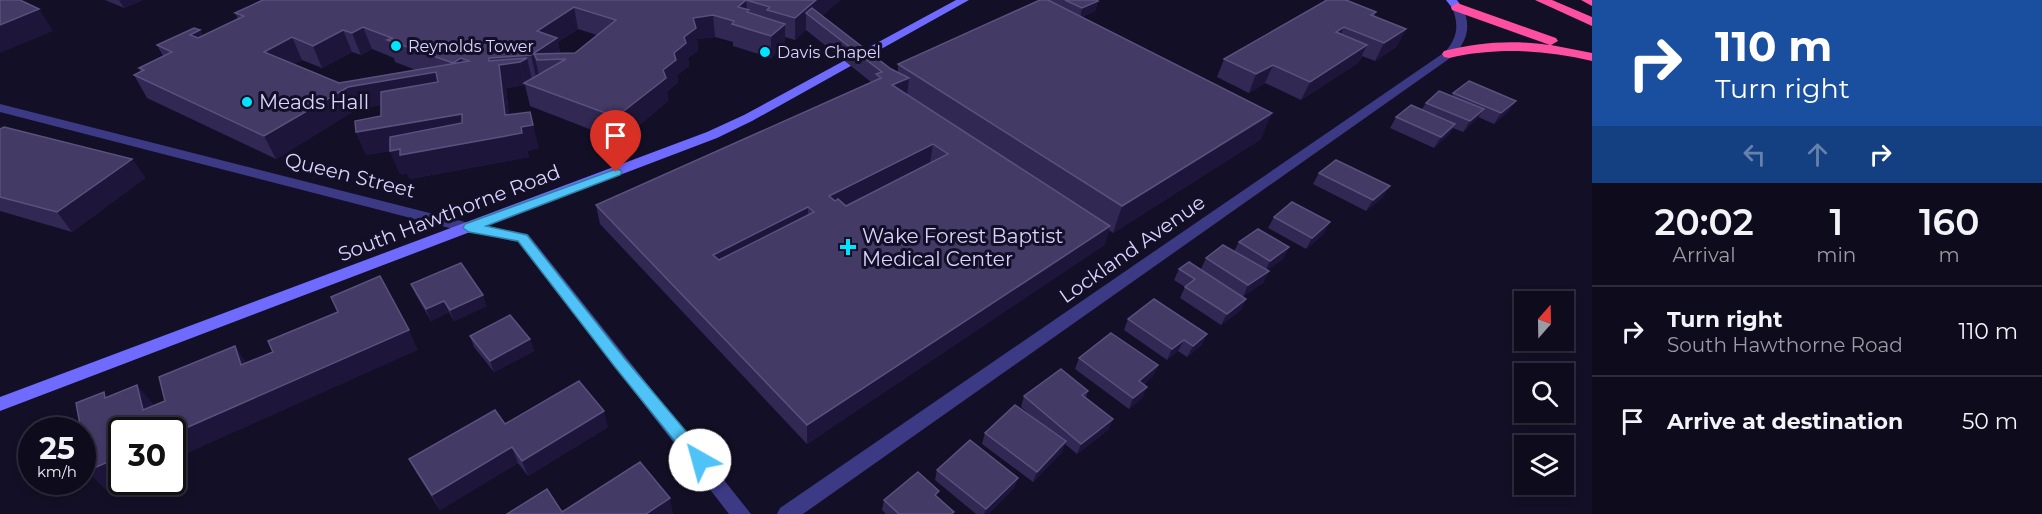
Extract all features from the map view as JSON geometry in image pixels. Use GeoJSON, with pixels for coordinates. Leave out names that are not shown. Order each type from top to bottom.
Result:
{"type":"FeatureCollection","features":[{"type":"Feature","properties":{"kind":"highway"},"geometry":{"type":"LineString","coordinates":[[1541,0],[1592,22]]}},
{"type":"Feature","properties":{"kind":"highway"},"geometry":{"type":"LineString","coordinates":[[1571,0],[1592,9]]}},
{"type":"Feature","properties":{"kind":"highway"},"geometry":{"type":"LineString","coordinates":[[1587,0],[1592,2]]}},
{"type":"Feature","properties":{"kind":"highway"},"geometry":{"type":"LineString","coordinates":[[1454,4],[1592,57]]}},
{"type":"Feature","properties":{"kind":"highway"},"geometry":{"type":"LineString","coordinates":[[1449,54],[1482,46],[1511,45],[1543,47],[1592,57]]}},
{"type":"Feature","properties":{"kind":"main road","name":"South Hawthorne Road"},"geometry":{"type":"LineString","coordinates":[[0,404],[712,135],[748,118],[964,0]]}},
{"type":"Feature","properties":{"kind":"street","name":"Lockland Avenue"},"geometry":{"type":"LineString","coordinates":[[788,514],[1449,54],[1463,36],[1465,27],[1454,4]]}},
{"type":"Feature","properties":{"kind":"street","name":"Queen Street"},"geometry":{"type":"LineString","coordinates":[[0,108],[469,228],[523,238],[741,514]]}},
{"type":"Feature","properties":{"kind":"building"},"geometry":{"type":"Polygon","coordinates":[[[0,0],[20,0],[39,9],[0,25],[0,0]]]}},
{"type":"Feature","properties":{"kind":"building"},"geometry":{"type":"Polygon","coordinates":[[[263,0],[746,0],[738,7],[785,24],[771,36],[732,24],[734,21],[713,15],[693,18],[696,28],[684,37],[686,43],[674,53],[676,60],[663,70],[666,78],[616,117],[524,83],[566,59],[537,60],[534,54],[575,53],[616,20],[574,7],[537,31],[557,38],[531,55],[489,58],[489,61],[527,58],[520,62],[499,65],[505,115],[530,112],[533,125],[521,127],[522,133],[400,155],[400,149],[390,151],[390,137],[462,123],[462,114],[356,132],[355,121],[381,116],[381,92],[438,82],[436,72],[348,87],[264,136],[134,75],[144,70],[139,68],[172,52],[157,45],[194,28],[200,30],[190,35],[198,38],[244,16],[235,13],[263,0]],[[363,27],[352,33],[343,30],[313,46],[292,37],[264,52],[339,83],[469,61],[461,58],[453,63],[387,40],[392,38],[363,27]]]}},
{"type":"Feature","properties":{"kind":"building"},"geometry":{"type":"Polygon","coordinates":[[[746,0],[816,0],[795,18],[767,10],[770,7],[746,0]]]}},
{"type":"Feature","properties":{"kind":"building"},"geometry":{"type":"Polygon","coordinates":[[[1040,0],[1048,0],[1272,113],[1122,206],[898,64],[1040,0]]]}},
{"type":"Feature","properties":{"kind":"building"},"geometry":{"type":"Polygon","coordinates":[[[1065,0],[1096,0],[1098,1],[1082,8],[1065,0]]]}},
{"type":"Feature","properties":{"kind":"building"},"geometry":{"type":"Polygon","coordinates":[[[1327,0],[1346,0],[1376,12],[1371,15],[1406,29],[1384,43],[1344,27],[1336,32],[1367,45],[1310,82],[1273,65],[1256,74],[1224,59],[1327,0]]]}},
{"type":"Feature","properties":{"kind":"building"},"geometry":{"type":"Polygon","coordinates":[[[812,8],[891,69],[909,78],[892,85],[1110,226],[807,425],[596,205],[881,78],[876,74],[882,72],[806,13],[812,8]],[[933,144],[829,196],[835,201],[838,199],[846,206],[948,154],[933,144]],[[808,207],[713,255],[719,260],[814,212],[808,207]]]}},
{"type":"Feature","properties":{"kind":"building"},"geometry":{"type":"Polygon","coordinates":[[[1469,81],[1516,101],[1501,113],[1453,93],[1469,81]]]}},
{"type":"Feature","properties":{"kind":"building"},"geometry":{"type":"Polygon","coordinates":[[[1439,91],[1484,109],[1470,121],[1426,103],[1439,91]]]}},
{"type":"Feature","properties":{"kind":"building"},"geometry":{"type":"Polygon","coordinates":[[[1411,105],[1455,124],[1441,137],[1396,117],[1411,105]]]}},
{"type":"Feature","properties":{"kind":"building"},"geometry":{"type":"Polygon","coordinates":[[[4,127],[132,159],[57,212],[0,197],[0,129],[4,127]]]}},
{"type":"Feature","properties":{"kind":"building"},"geometry":{"type":"Polygon","coordinates":[[[1336,160],[1390,186],[1373,200],[1319,173],[1336,160]]]}},
{"type":"Feature","properties":{"kind":"building"},"geometry":{"type":"Polygon","coordinates":[[[1292,202],[1330,222],[1312,238],[1274,217],[1292,202]]]}},
{"type":"Feature","properties":{"kind":"building"},"geometry":{"type":"Polygon","coordinates":[[[1258,229],[1289,247],[1270,261],[1239,242],[1258,229]]]}},
{"type":"Feature","properties":{"kind":"building"},"geometry":{"type":"Polygon","coordinates":[[[1223,245],[1269,271],[1248,285],[1206,258],[1223,245]]]}},
{"type":"Feature","properties":{"kind":"building"},"geometry":{"type":"Polygon","coordinates":[[[1189,262],[1246,299],[1227,314],[1185,287],[1195,279],[1179,269],[1189,262]]]}},
{"type":"Feature","properties":{"kind":"building"},"geometry":{"type":"Polygon","coordinates":[[[461,263],[483,295],[450,310],[444,301],[426,309],[411,284],[461,263]]]}},
{"type":"Feature","properties":{"kind":"building"},"geometry":{"type":"Polygon","coordinates":[[[380,276],[409,330],[186,428],[186,417],[108,417],[108,462],[96,467],[96,417],[79,417],[76,403],[104,392],[105,398],[137,385],[143,410],[165,401],[159,377],[235,346],[241,365],[273,352],[268,341],[338,312],[331,297],[380,276]]]}},
{"type":"Feature","properties":{"kind":"building"},"geometry":{"type":"Polygon","coordinates":[[[1154,299],[1207,334],[1193,346],[1184,340],[1172,349],[1128,319],[1154,299]]]}},
{"type":"Feature","properties":{"kind":"building"},"geometry":{"type":"Polygon","coordinates":[[[510,315],[530,339],[490,361],[470,336],[510,315]]]}},
{"type":"Feature","properties":{"kind":"building"},"geometry":{"type":"Polygon","coordinates":[[[1111,333],[1158,365],[1139,381],[1147,387],[1133,398],[1079,358],[1111,333]]]}},
{"type":"Feature","properties":{"kind":"building"},"geometry":{"type":"Polygon","coordinates":[[[1061,369],[1088,391],[1082,395],[1113,419],[1081,444],[1024,396],[1061,369]]]}},
{"type":"Feature","properties":{"kind":"building"},"geometry":{"type":"Polygon","coordinates":[[[579,381],[604,411],[522,461],[512,447],[432,495],[409,459],[495,410],[505,424],[579,381]]]}},
{"type":"Feature","properties":{"kind":"building"},"geometry":{"type":"Polygon","coordinates":[[[1015,405],[1066,441],[1037,472],[985,433],[1015,405]]]}},
{"type":"Feature","properties":{"kind":"building"},"geometry":{"type":"Polygon","coordinates":[[[970,440],[1018,478],[986,509],[937,470],[970,440]]]}},
{"type":"Feature","properties":{"kind":"building"},"geometry":{"type":"Polygon","coordinates":[[[640,462],[670,498],[646,514],[507,514],[547,489],[562,512],[640,462]]]}},
{"type":"Feature","properties":{"kind":"building"},"geometry":{"type":"Polygon","coordinates":[[[918,472],[939,491],[935,495],[954,512],[951,514],[899,514],[884,500],[918,472]]]}},
{"type":"Feature","properties":{"kind":"place","name":"Reynolds Tower"},"geometry":{"type":"Point","coordinates":[396,46]}},
{"type":"Feature","properties":{"kind":"place","name":"Davis Chapel"},"geometry":{"type":"Point","coordinates":[765,52]}},
{"type":"Feature","properties":{"kind":"place","name":"Meads Hall"},"geometry":{"type":"Point","coordinates":[247,102]}},
{"type":"Feature","properties":{"kind":"place","name":"Wake Forest Baptist Medical Center"},"geometry":{"type":"Point","coordinates":[848,247]}},
{"type":"Feature","properties":{"kind":"route"},"geometry":{"type":"LineString","coordinates":[[616,172],[469,228],[523,238],[620,363],[700,460]]}}]}
